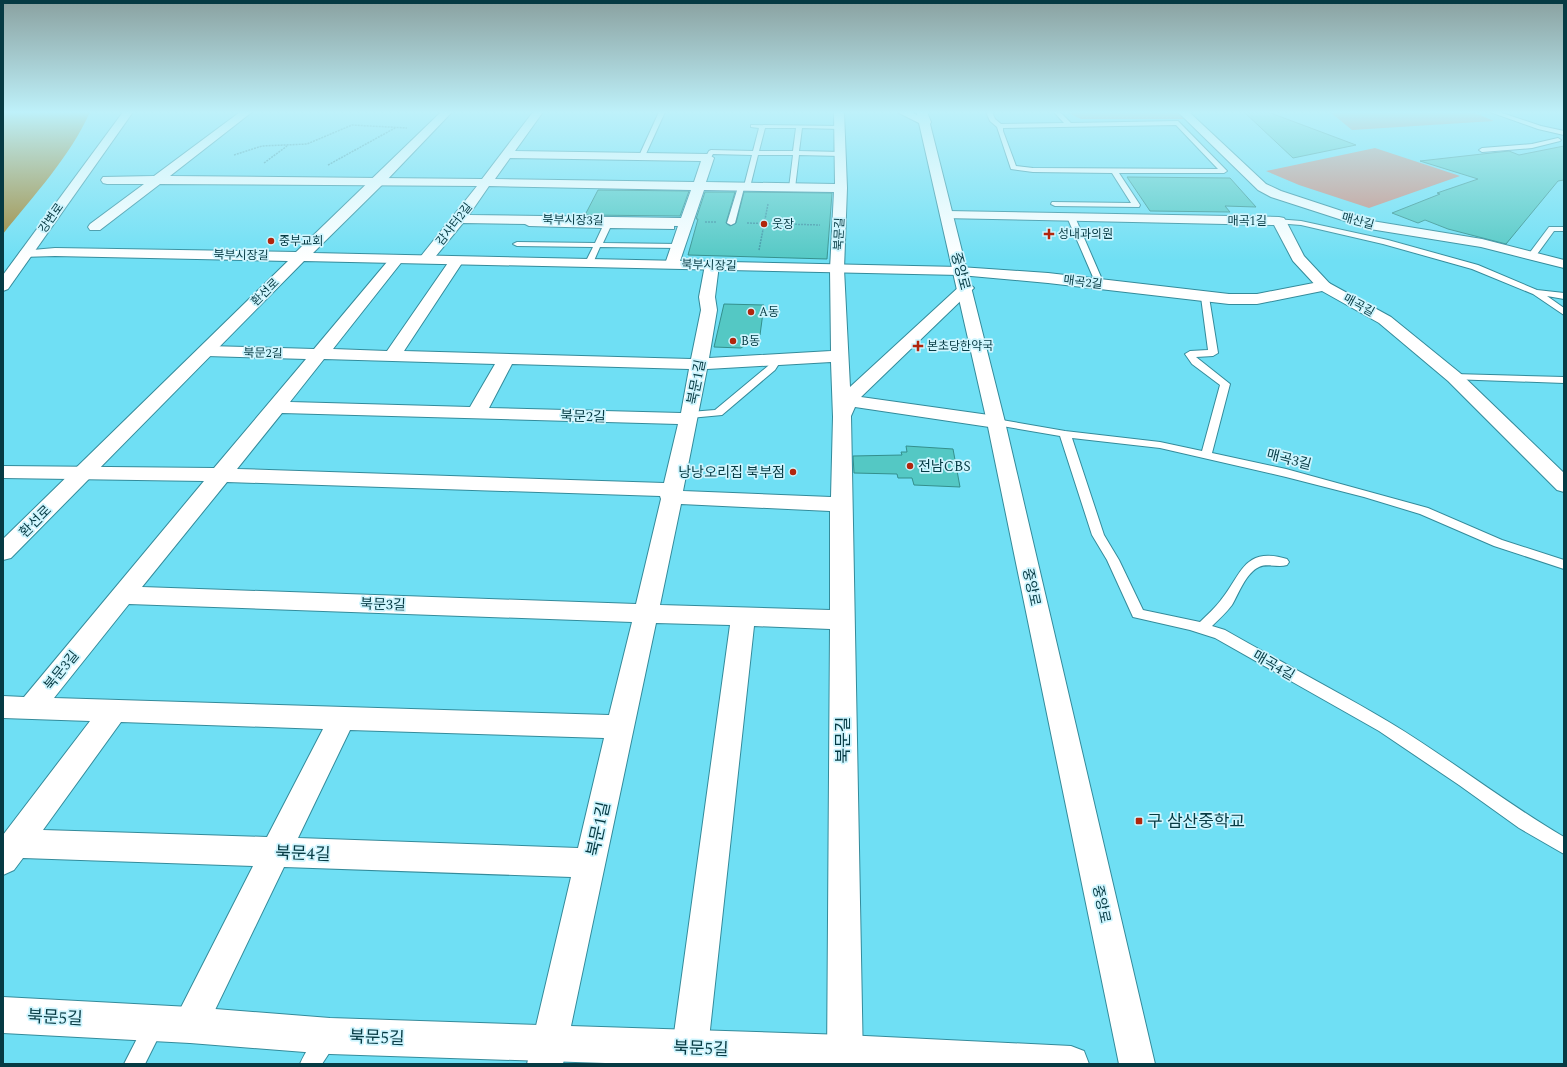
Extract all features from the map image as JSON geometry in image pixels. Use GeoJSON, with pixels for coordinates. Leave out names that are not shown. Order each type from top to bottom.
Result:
{"type":"FeatureCollection","features":[{"type":"Feature","properties":{"kind":"street","name":"강변로"},"geometry":{"type":"LineString","coordinates":[[3,286],[92,162]]}},
{"type":"Feature","properties":{"kind":"street"},"geometry":{"type":"LineString","coordinates":[[95,227],[181,162]]}},
{"type":"Feature","properties":{"kind":"street","name":"환선로"},"geometry":{"type":"LineString","coordinates":[[3,552],[397,162]]}},
{"type":"Feature","properties":{"kind":"street","name":"감사터2길"},"geometry":{"type":"LineString","coordinates":[[426,259],[459,219],[501,162]]}},
{"type":"Feature","properties":{"kind":"street"},"geometry":{"type":"LineString","coordinates":[[672,264],[707,162]]}},
{"type":"Feature","properties":{"kind":"street","name":"북문길"},"geometry":{"type":"LineString","coordinates":[[841,162],[837,269],[844,408],[841,504],[845,1058]]}},
{"type":"Feature","properties":{"kind":"street","name":"중앙로"},"geometry":{"type":"LineString","coordinates":[[935,162],[996,422],[1137,1064]]}},
{"type":"Feature","properties":{"kind":"street","name":"매산길"},"geometry":{"type":"LineString","coordinates":[[1235,162],[1262,187],[1276,194],[1370,226],[1482,243],[1564,264]]}},
{"type":"Feature","properties":{"kind":"street"},"geometry":{"type":"LineString","coordinates":[[107,180],[306,180],[841,188]]}},
{"type":"Feature","properties":{"kind":"street","name":"매곡1길"},"geometry":{"type":"LineString","coordinates":[[947,215],[1279,221]]}},
{"type":"Feature","properties":{"kind":"street","name":"북부시장3길"},"geometry":{"type":"LineString","coordinates":[[459,219],[686,222]]}},
{"type":"Feature","properties":{"kind":"street","name":"매곡길"},"geometry":{"type":"LineString","coordinates":[[1279,221],[1298,258],[1324,286],[1385,320],[1454,377],[1564,485]]}},
{"type":"Feature","properties":{"kind":"street","name":"북부시장길"},"geometry":{"type":"LineString","coordinates":[[26,254],[55,252],[301,256],[756,266],[837,269],[963,280]]}},
{"type":"Feature","properties":{"kind":"street"},"geometry":{"type":"LineString","coordinates":[[219,475],[397,259]]}},
{"type":"Feature","properties":{"kind":"street"},"geometry":{"type":"LineString","coordinates":[[393,355],[457,260]]}},
{"type":"Feature","properties":{"kind":"street","name":"북문1길"},"geometry":{"type":"LineString","coordinates":[[547,1054],[591,864],[644,613],[689,417],[709,310],[707,297],[712,265]]}},
{"type":"Feature","properties":{"kind":"street","name":"매곡2길"},"geometry":{"type":"LineString","coordinates":[[963,280],[1048,278],[1205,297],[1257,299],[1324,286]]}},
{"type":"Feature","properties":{"kind":"street"},"geometry":{"type":"LineString","coordinates":[[844,408],[963,280]]}},
{"type":"Feature","properties":{"kind":"street","name":"북문2길"},"geometry":{"type":"LineString","coordinates":[[207,351],[699,364]]}},
{"type":"Feature","properties":{"kind":"street"},"geometry":{"type":"LineString","coordinates":[[699,364],[841,356]]}},
{"type":"Feature","properties":{"kind":"street"},"geometry":{"type":"LineString","coordinates":[[477,412],[507,358]]}},
{"type":"Feature","properties":{"kind":"street","name":"북문2길"},"geometry":{"type":"LineString","coordinates":[[276,407],[689,417]]}},
{"type":"Feature","properties":{"kind":"street"},"geometry":{"type":"LineString","coordinates":[[844,408],[996,422]]}},
{"type":"Feature","properties":{"kind":"street"},"geometry":{"type":"LineString","coordinates":[[3,472],[219,475],[671,494],[841,504]]}},
{"type":"Feature","properties":{"kind":"street","name":"북문3길"},"geometry":{"type":"LineString","coordinates":[[30,708],[219,475]]}},
{"type":"Feature","properties":{"kind":"street","name":"북문3길"},"geometry":{"type":"LineString","coordinates":[[122,595],[644,613]]}},
{"type":"Feature","properties":{"kind":"street"},"geometry":{"type":"LineString","coordinates":[[644,613],[842,620]]}},
{"type":"Feature","properties":{"kind":"street"},"geometry":{"type":"LineString","coordinates":[[690,1048],[743,617]]}},
{"type":"Feature","properties":{"kind":"street"},"geometry":{"type":"LineString","coordinates":[[3,707],[620,727]]}},
{"type":"Feature","properties":{"kind":"street","name":"북문4길"},"geometry":{"type":"LineString","coordinates":[[9,852],[114,710]]}},
{"type":"Feature","properties":{"kind":"street"},"geometry":{"type":"LineString","coordinates":[[190,1025],[342,718]]}},
{"type":"Feature","properties":{"kind":"street","name":"북문4길"},"geometry":{"type":"LineString","coordinates":[[9,852],[275,852],[591,864]]}},
{"type":"Feature","properties":{"kind":"street","name":"북문5길"},"geometry":{"type":"LineString","coordinates":[[3,1015],[190,1025],[547,1054],[690,1048],[845,1058],[1071,1064]]}},
{"type":"Feature","properties":{"kind":"lane"},"geometry":{"type":"LineString","coordinates":[[731,223],[753,162]]}},
{"type":"Feature","properties":{"kind":"lane"},"geometry":{"type":"LineString","coordinates":[[792,188],[795,162]]}},
{"type":"Feature","properties":{"kind":"lane"},"geometry":{"type":"LineString","coordinates":[[1011,162],[1013,168],[1033,170],[1224,171],[1215,162]]}},
{"type":"Feature","properties":{"kind":"lane"},"geometry":{"type":"LineString","coordinates":[[1055,204],[1136,205],[1114,171]]}},
{"type":"Feature","properties":{"kind":"lane"},"geometry":{"type":"LineString","coordinates":[[1071,217],[1100,284]]}},
{"type":"Feature","properties":{"kind":"lane","name":"매곡1길"},"geometry":{"type":"LineString","coordinates":[[1279,221],[1301,223],[1385,242],[1475,267],[1536,292],[1564,312]]}},
{"type":"Feature","properties":{"kind":"lane"},"geometry":{"type":"LineString","coordinates":[[529,224],[671,227]]}},
{"type":"Feature","properties":{"kind":"lane"},"geometry":{"type":"LineString","coordinates":[[589,263],[607,226]]}},
{"type":"Feature","properties":{"kind":"lane"},"geometry":{"type":"LineString","coordinates":[[1532,256],[1552,229],[1564,229]]}},
{"type":"Feature","properties":{"kind":"lane"},"geometry":{"type":"LineString","coordinates":[[517,244],[678,246]]}},
{"type":"Feature","properties":{"kind":"lane","name":"매곡1길"},"geometry":{"type":"LineString","coordinates":[[1536,292],[1564,296]]}},
{"type":"Feature","properties":{"kind":"lane"},"geometry":{"type":"LineString","coordinates":[[1205,297],[1213,353],[1190,354],[1195,362],[1225,384],[1226,388],[1206,455]]}},
{"type":"Feature","properties":{"kind":"lane"},"geometry":{"type":"LineString","coordinates":[[689,417],[718,413],[772,368],[777,359]]}},
{"type":"Feature","properties":{"kind":"lane"},"geometry":{"type":"LineString","coordinates":[[1454,377],[1564,380]]}},
{"type":"Feature","properties":{"kind":"lane","name":"매곡3길"},"geometry":{"type":"LineString","coordinates":[[996,422],[1065,434],[1160,446],[1206,455],[1367,494],[1424,511],[1498,543],[1564,565]]}},
{"type":"Feature","properties":{"kind":"lane","name":"매곡4길"},"geometry":{"type":"LineString","coordinates":[[1065,434],[1098,535],[1113,560],[1138,614],[1166,621],[1203,627],[1220,634],[1384,727],[1465,780],[1525,822],[1564,846]]}},
{"type":"Feature","properties":{"kind":"lane"},"geometry":{"type":"LineString","coordinates":[[1203,627],[1226,604],[1245,572],[1254,564],[1265,561],[1283,562]]}},
{"type":"Feature","properties":{"kind":"lane"},"geometry":{"type":"LineString","coordinates":[[134,1064],[156,1023]]}},
{"type":"Feature","properties":{"kind":"lane","name":"북문5길"},"geometry":{"type":"LineString","coordinates":[[310,1064],[330,1036]]}},
{"type":"Feature","properties":{"kind":"path"},"geometry":{"type":"LineString","coordinates":[[306,180],[333,162]]}},
{"type":"Feature","properties":{"kind":"path"},"geometry":{"type":"LineString","coordinates":[[756,266],[770,188]]}},
{"type":"Feature","properties":{"kind":"path"},"geometry":{"type":"LineString","coordinates":[[686,222],[839,225]]}},
{"type":"Feature","properties":{"kind":"shaded area"},"geometry":{"type":"Polygon","coordinates":[[[3,162],[61,162],[38,191],[3,234],[3,162]]]}},
{"type":"Feature","properties":{"kind":"shaded area"},"geometry":{"type":"Polygon","coordinates":[[[1310,162],[1417,162],[1460,176],[1369,208],[1299,185],[1266,171],[1310,162]]]}},
{"type":"Feature","properties":{"kind":"building"},"geometry":{"type":"Polygon","coordinates":[[[1423,162],[1564,162],[1564,180],[1558,181],[1506,244],[1448,229],[1425,220],[1418,223],[1392,213],[1440,194],[1437,193],[1478,179],[1423,162]]]}},
{"type":"Feature","properties":{"kind":"building"},"geometry":{"type":"Polygon","coordinates":[[[1127,177],[1230,178],[1256,207],[1225,206],[1230,212],[1150,211],[1127,177]]]}},
{"type":"Feature","properties":{"kind":"building"},"geometry":{"type":"Polygon","coordinates":[[[598,190],[689,191],[680,216],[585,215],[598,190]]]}},
{"type":"Feature","properties":{"kind":"building","name":"웃장"},"geometry":{"type":"Polygon","coordinates":[[[705,192],[735,192],[726,223],[730,226],[736,223],[744,192],[832,193],[827,259],[688,255],[698,219],[696,219],[705,192]]]}},
{"type":"Feature","properties":{"kind":"building"},"geometry":{"type":"Polygon","coordinates":[[[724,304],[764,305],[760,335],[741,348],[714,347],[724,304]]]}},
{"type":"Feature","properties":{"kind":"building","name":"전남CBS"},"geometry":{"type":"Polygon","coordinates":[[[906,446],[953,449],[960,487],[914,485],[912,478],[898,478],[897,474],[854,473],[853,456],[902,455],[901,452],[907,452],[906,446]]]}},
{"type":"Feature","properties":{"kind":"place","name":"웃장"},"geometry":{"type":"Point","coordinates":[764,224]}},
{"type":"Feature","properties":{"kind":"place","name":"성내과의원"},"geometry":{"type":"Point","coordinates":[1049,234]}},
{"type":"Feature","properties":{"kind":"place","name":"중부교회"},"geometry":{"type":"Point","coordinates":[271,241]}},
{"type":"Feature","properties":{"kind":"place","name":"A동"},"geometry":{"type":"Point","coordinates":[751,312]}},
{"type":"Feature","properties":{"kind":"place","name":"B동"},"geometry":{"type":"Point","coordinates":[733,341]}},
{"type":"Feature","properties":{"kind":"place","name":"본초당한약국"},"geometry":{"type":"Point","coordinates":[918,346]}},
{"type":"Feature","properties":{"kind":"place","name":"전남CBS"},"geometry":{"type":"Point","coordinates":[910,466]}},
{"type":"Feature","properties":{"kind":"place","name":"낭낭오리집 북부점"},"geometry":{"type":"Point","coordinates":[793,472]}},
{"type":"Feature","properties":{"kind":"place","name":"구 삼산중학교"},"geometry":{"type":"Point","coordinates":[1139,821]}}]}
